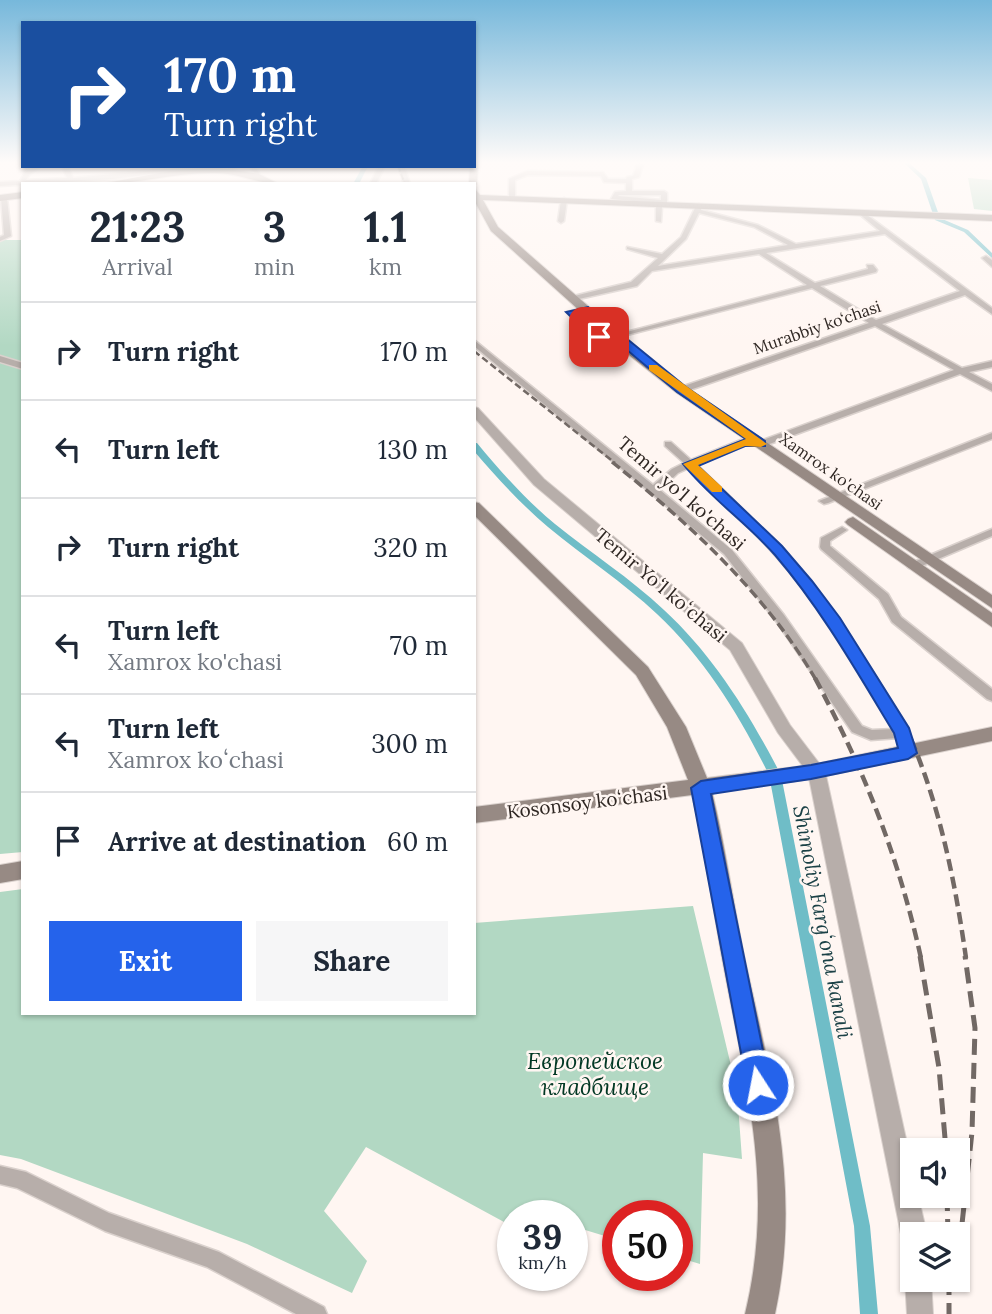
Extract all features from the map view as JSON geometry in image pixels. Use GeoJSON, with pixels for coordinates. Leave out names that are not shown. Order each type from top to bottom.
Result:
{"type":"FeatureCollection","features":[{"type":"Feature","properties":{"kind":"main road"},"geometry":{"type":"LineString","coordinates":[[479,223],[502,249],[576,307],[640,370],[830,499],[913,566],[992,621]]}},
{"type":"Feature","properties":{"kind":"main road","name":"Xamrox ko'chasi"},"geometry":{"type":"LineString","coordinates":[[491,223],[576,307],[681,390],[761,444],[830,499],[992,603]]}},
{"type":"Feature","properties":{"kind":"main road"},"geometry":{"type":"LineString","coordinates":[[476,508],[642,671],[660,696],[701,788],[763,1111],[774,1210],[771,1257],[760,1314]]}},
{"type":"Feature","properties":{"kind":"main road","name":"Kosonsoy koʻchasi"},"geometry":{"type":"LineString","coordinates":[[476,815],[814,772],[992,734]]}},
{"type":"Feature","properties":{"kind":"main road"},"geometry":{"type":"LineString","coordinates":[[0,874],[21,870]]}},
{"type":"Feature","properties":{"kind":"street"},"geometry":{"type":"LineString","coordinates":[[0,239],[8,236],[6,223]]}},
{"type":"Feature","properties":{"kind":"street"},"geometry":{"type":"LineString","coordinates":[[576,307],[628,288],[684,238],[691,223]]}},
{"type":"Feature","properties":{"kind":"street"},"geometry":{"type":"LineString","coordinates":[[747,223],[795,246]]}},
{"type":"Feature","properties":{"kind":"street"},"geometry":{"type":"LineString","coordinates":[[875,223],[992,313]]}},
{"type":"Feature","properties":{"kind":"street"},"geometry":{"type":"LineString","coordinates":[[650,270],[886,232]]}},
{"type":"Feature","properties":{"kind":"street"},"geometry":{"type":"LineString","coordinates":[[629,248],[664,257]]}},
{"type":"Feature","properties":{"kind":"street"},"geometry":{"type":"LineString","coordinates":[[760,252],[873,322],[992,388]]}},
{"type":"Feature","properties":{"kind":"street"},"geometry":{"type":"LineString","coordinates":[[986,258],[992,265]]}},
{"type":"Feature","properties":{"kind":"street"},"geometry":{"type":"LineString","coordinates":[[615,336],[873,270],[870,267]]}},
{"type":"Feature","properties":{"kind":"street","name":"Murabbiy ko‘chasi"},"geometry":{"type":"LineString","coordinates":[[681,390],[963,293]]}},
{"type":"Feature","properties":{"kind":"street","name":"Temir yo'l ko'chasi"},"geometry":{"type":"LineString","coordinates":[[476,344],[695,523],[741,567],[857,729],[871,735],[903,733]]}},
{"type":"Feature","properties":{"kind":"street"},"geometry":{"type":"LineString","coordinates":[[0,359],[21,365]]}},
{"type":"Feature","properties":{"kind":"street"},"geometry":{"type":"LineString","coordinates":[[653,491],[676,471],[744,442],[761,444],[960,371],[992,364]]}},
{"type":"Feature","properties":{"kind":"street","name":"Temir Yoʻl koʻchasi"},"geometry":{"type":"LineString","coordinates":[[476,412],[539,482],[736,647],[784,729],[814,772],[911,1222]]}},
{"type":"Feature","properties":{"kind":"street"},"geometry":{"type":"LineString","coordinates":[[830,499],[992,436]]}},
{"type":"Feature","properties":{"kind":"street"},"geometry":{"type":"LineString","coordinates":[[668,444],[777,549],[807,585],[834,622],[903,733],[908,753]]}},
{"type":"Feature","properties":{"kind":"street"},"geometry":{"type":"LineString","coordinates":[[842,530],[825,540],[825,547],[884,597],[896,619],[992,696]]}},
{"type":"Feature","properties":{"kind":"street"},"geometry":{"type":"LineString","coordinates":[[913,566],[992,532]]}},
{"type":"Feature","properties":{"kind":"street"},"geometry":{"type":"LineString","coordinates":[[0,1175],[19,1180],[132,1232],[212,1259],[317,1314]]}},
{"type":"Feature","properties":{"kind":"street"},"geometry":{"type":"LineString","coordinates":[[919,1292],[920,1314]]}},
{"type":"Feature","properties":{"kind":"green space"},"geometry":{"type":"Polygon","coordinates":[[[0,240],[21,240],[21,852],[0,854],[0,240]]]}},
{"type":"Feature","properties":{"kind":"green space","name":"Европейское кладбище"},"geometry":{"type":"Polygon","coordinates":[[[21,889],[21,1015],[476,1015],[476,923],[693,906],[737,1091],[742,1159],[703,1153],[700,1264],[693,1262],[693,1200],[602,1200],[602,1235],[588,1231],[588,1200],[497,1200],[497,1218],[366,1147],[324,1211],[367,1261],[352,1293],[247,1244],[21,1159],[0,1155],[0,892],[21,889]]]}},
{"type":"Feature","properties":{"kind":"waterway"},"geometry":{"type":"LineString","coordinates":[[947,223],[966,231],[992,256]]}},
{"type":"Feature","properties":{"kind":"waterway","name":"Shimoliy Fargʻona kanali"},"geometry":{"type":"LineString","coordinates":[[476,447],[536,512],[616,574],[680,631],[726,689],[775,775],[862,1226],[869,1314]]}},
{"type":"Feature","properties":{"kind":"railway"},"geometry":{"type":"LineString","coordinates":[[476,353],[615,463]]}},
{"type":"Feature","properties":{"kind":"railway"},"geometry":{"type":"LineString","coordinates":[[612,462],[670,510],[750,589],[796,648],[816,680]]}},
{"type":"Feature","properties":{"kind":"railway"},"geometry":{"type":"LineString","coordinates":[[697,469],[812,585],[874,680]]}},
{"type":"Feature","properties":{"kind":"railway"},"geometry":{"type":"LineString","coordinates":[[815,678],[849,747],[891,849],[921,958]]}},
{"type":"Feature","properties":{"kind":"railway"},"geometry":{"type":"LineString","coordinates":[[873,678],[906,728],[928,783],[951,870],[966,958]]}},
{"type":"Feature","properties":{"kind":"railway"},"geometry":{"type":"LineString","coordinates":[[920,956],[939,1068],[945,1138]]}},
{"type":"Feature","properties":{"kind":"railway"},"geometry":{"type":"LineString","coordinates":[[962,1222],[972,1132],[975,1028],[965,956]]}},
{"type":"Feature","properties":{"kind":"railway"},"geometry":{"type":"LineString","coordinates":[[947,1208],[948,1222]]}},
{"type":"Feature","properties":{"kind":"railway"},"geometry":{"type":"LineString","coordinates":[[949,1292],[949,1314]]}},
{"type":"Feature","properties":{"kind":"slow traffic"},"geometry":{"type":"LineString","coordinates":[[653,368],[761,444],[744,442],[690,464],[717,490]]}},
{"type":"Feature","properties":{"kind":"route"},"geometry":{"type":"LineString","coordinates":[[599,337],[571,312],[585,310],[681,390],[761,444],[744,442],[690,464],[777,549],[807,585],[834,622],[903,733],[908,753],[811,772],[701,788],[758,1085]]}}]}
